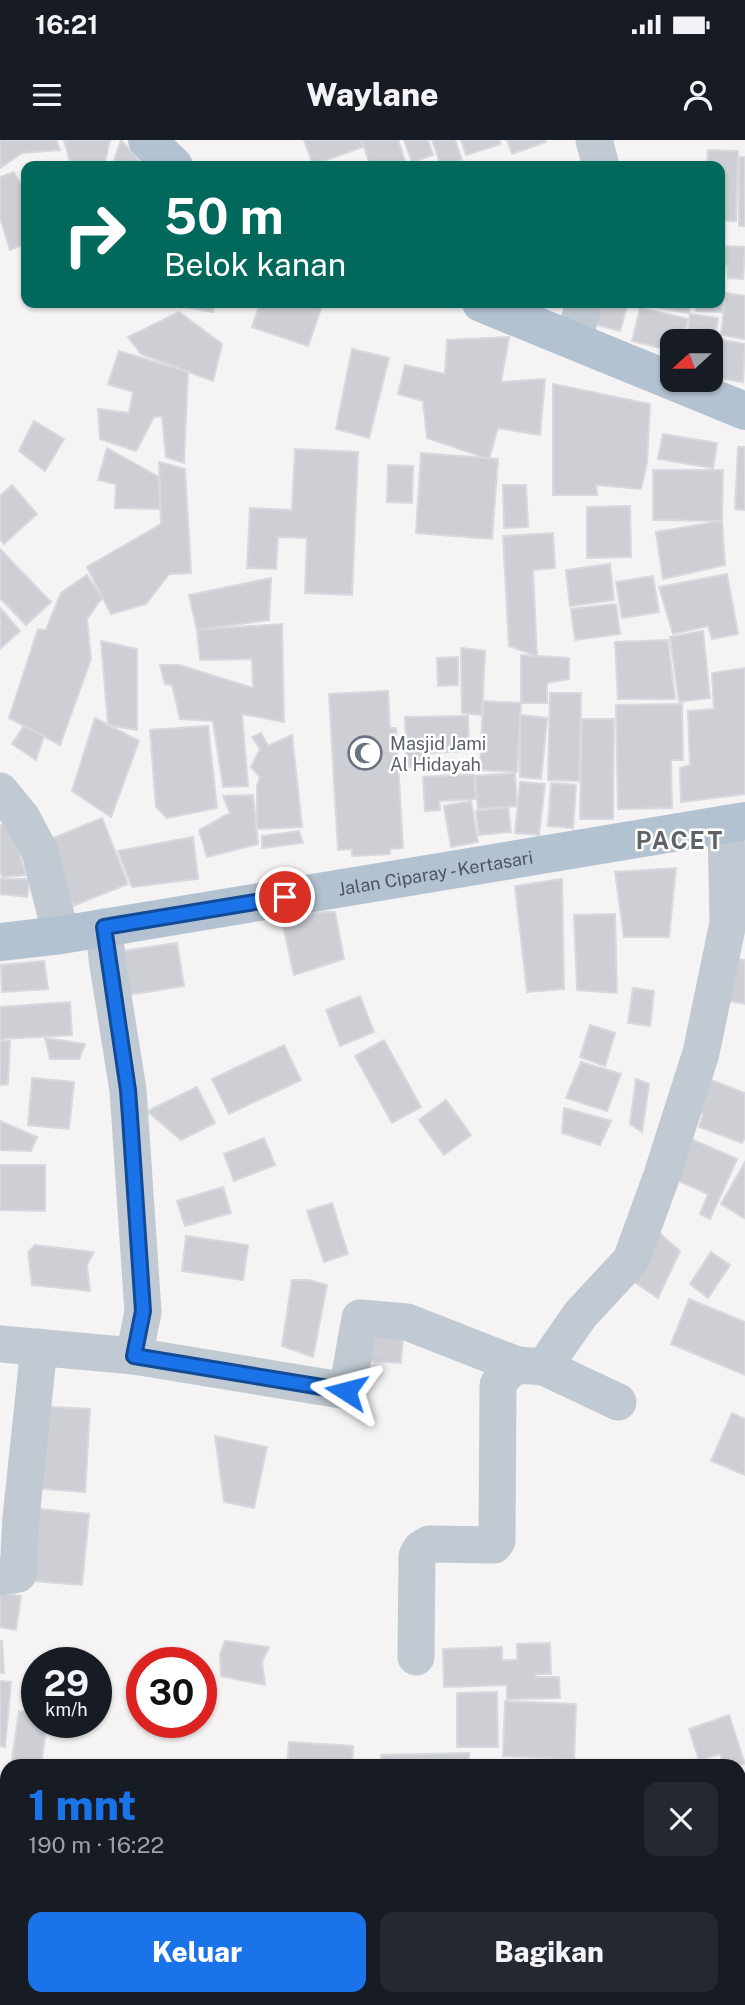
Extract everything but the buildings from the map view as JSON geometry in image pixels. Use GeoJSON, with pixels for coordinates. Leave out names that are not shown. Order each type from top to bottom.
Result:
{"type":"FeatureCollection","features":[{"type":"Feature","properties":{"kind":"main road"},"geometry":{"type":"LineString","coordinates":[[147,140],[169,161]]}},
{"type":"Feature","properties":{"kind":"main road"},"geometry":{"type":"LineString","coordinates":[[494,308],[745,411]]}},
{"type":"Feature","properties":{"kind":"main road","name":"Jalan Ciparay - Kertasari"},"geometry":{"type":"LineString","coordinates":[[0,942],[735,822]]}},
{"type":"Feature","properties":{"kind":"street"},"geometry":{"type":"LineString","coordinates":[[593,140],[599,161]]}},
{"type":"Feature","properties":{"kind":"street"},"geometry":{"type":"LineString","coordinates":[[574,340],[583,308]]}},
{"type":"Feature","properties":{"kind":"street"},"geometry":{"type":"LineString","coordinates":[[0,791],[22,818],[40,852],[61,934]]}},
{"type":"Feature","properties":{"kind":"street"},"geometry":{"type":"LineString","coordinates":[[416,1657],[417,1556],[421,1549],[429,1544],[494,1545],[497,1541],[498,1385],[504,1375],[531,1366],[631,1260],[662,1175],[701,1053],[728,923],[735,822]]}},
{"type":"Feature","properties":{"kind":"street"},"geometry":{"type":"LineString","coordinates":[[104,927],[130,1117],[143,1311],[134,1356]]}},
{"type":"Feature","properties":{"kind":"street"},"geometry":{"type":"LineString","coordinates":[[0,1344],[134,1356],[346,1391],[360,1318],[407,1322],[531,1366],[618,1402]]}},
{"type":"Feature","properties":{"kind":"street"},"geometry":{"type":"LineString","coordinates":[[0,1577],[18,1574],[21,1518],[39,1347]]}},
{"type":"Feature","properties":{"kind":"place","name":"Masjid Jami Al Hidayah"},"geometry":{"type":"Point","coordinates":[365,753]}},
{"type":"Feature","properties":{"kind":"district","name":"PACET"},"geometry":{"type":"Point","coordinates":[680,840]}},
{"type":"Feature","properties":{"kind":"route"},"geometry":{"type":"LineString","coordinates":[[285,897],[104,927],[130,1117],[143,1311],[139,1342],[134,1356],[346,1391]]}}]}
